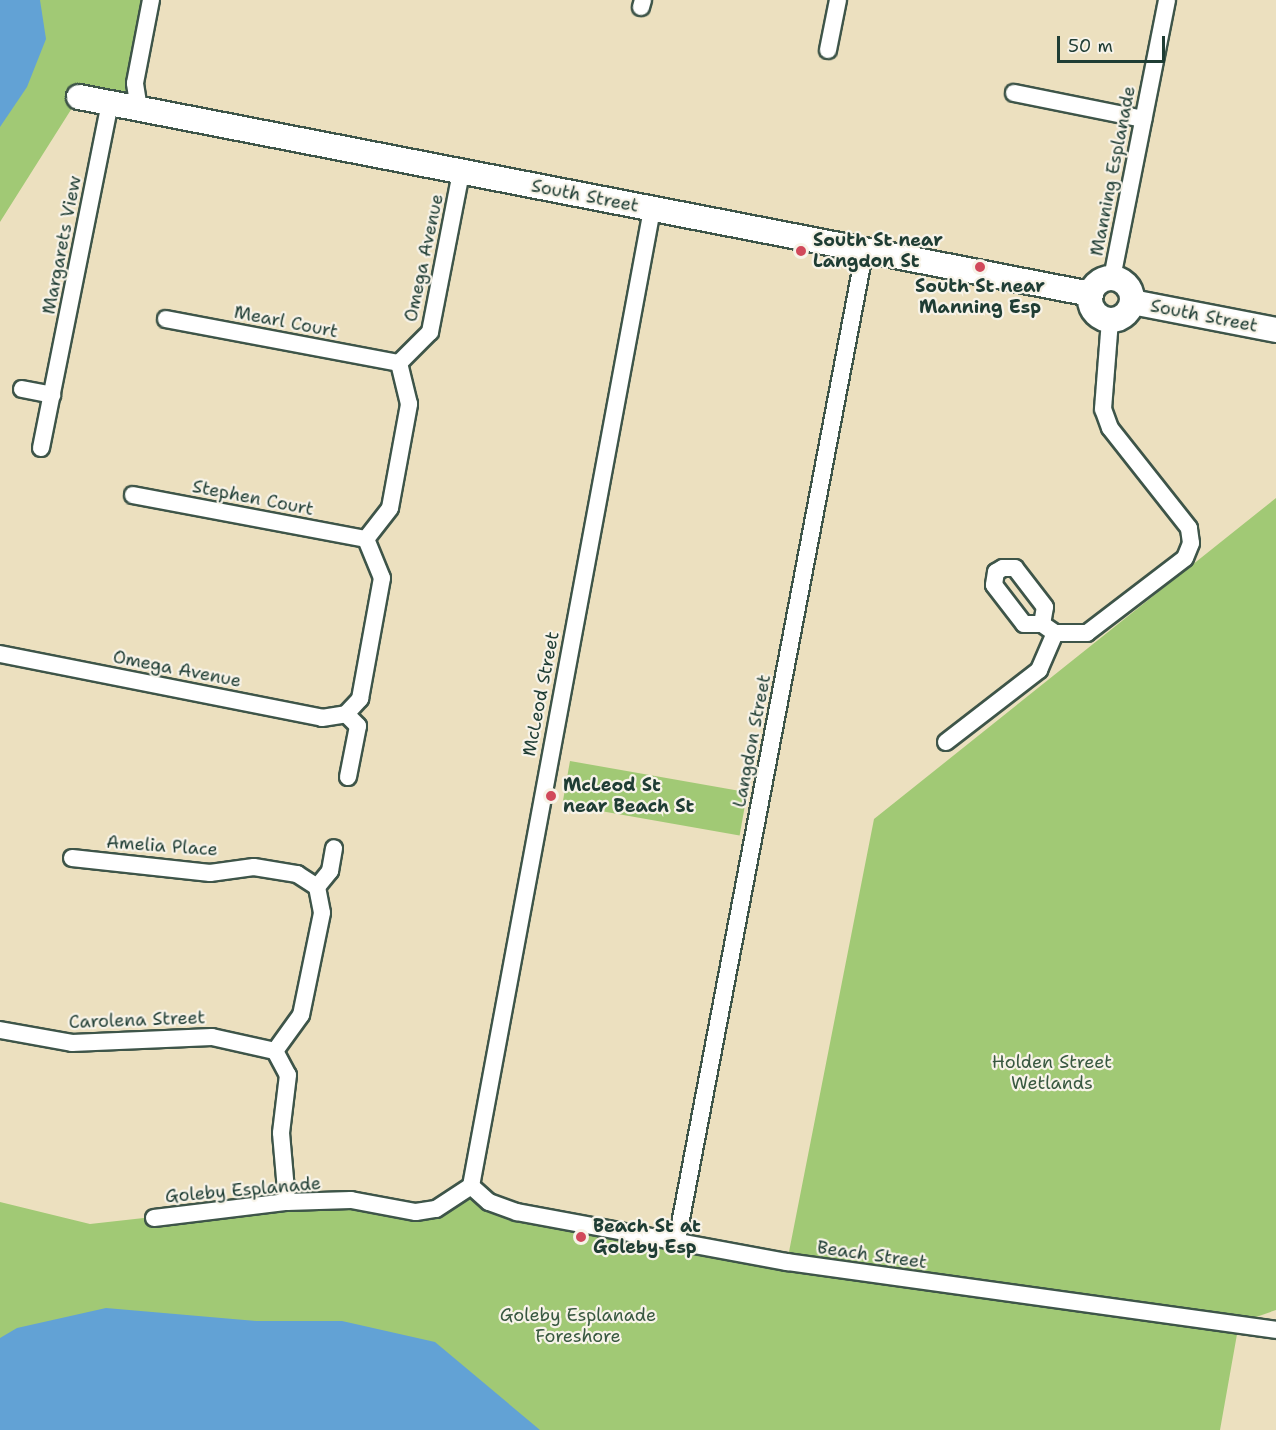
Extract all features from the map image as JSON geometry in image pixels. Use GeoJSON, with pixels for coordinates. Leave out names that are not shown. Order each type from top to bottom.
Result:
{"type":"FeatureCollection","features":[{"type":"Feature","properties":{"kind":"street"},"geometry":{"type":"LineString","coordinates":[[139,109],[135,83],[151,0]]}},
{"type":"Feature","properties":{"kind":"street"},"geometry":{"type":"LineString","coordinates":[[828,50],[838,0]]}},
{"type":"Feature","properties":{"kind":"street","name":"Manning Esplanade"},"geometry":{"type":"LineString","coordinates":[[1112,278],[1167,0]]}},
{"type":"Feature","properties":{"kind":"street"},"geometry":{"type":"LineString","coordinates":[[1014,93],[1143,119]]}},
{"type":"Feature","properties":{"kind":"street","name":"South Street"},"geometry":{"type":"LineString","coordinates":[[79,97],[1091,294]]}},
{"type":"Feature","properties":{"kind":"street","name":"Margarets View"},"geometry":{"type":"LineString","coordinates":[[41,448],[110,103]]}},
{"type":"Feature","properties":{"kind":"street","name":"Omega Avenue"},"geometry":{"type":"LineString","coordinates":[[399,363],[430,332],[461,172]]}},
{"type":"Feature","properties":{"kind":"street","name":"McLeod Street"},"geometry":{"type":"LineString","coordinates":[[471,1186],[652,209]]}},
{"type":"Feature","properties":{"kind":"street","name":"Langdon Street"},"geometry":{"type":"LineString","coordinates":[[677,1240],[865,249]]}},
{"type":"Feature","properties":{"kind":"street"},"geometry":{"type":"LineString","coordinates":[[946,742],[1039,670],[1048,628],[1087,633],[1185,558],[1191,543],[1189,528],[1110,428],[1103,409],[1110,320],[1092,309],[1091,294],[1099,282],[1112,278]]}},
{"type":"Feature","properties":{"kind":"street","name":"South Street"},"geometry":{"type":"LineString","coordinates":[[1110,320],[1125,315],[1132,302],[1128,286],[1112,278]]}},
{"type":"Feature","properties":{"kind":"street","name":"South Street"},"geometry":{"type":"LineString","coordinates":[[1132,302],[1276,330]]}},
{"type":"Feature","properties":{"kind":"street","name":"Mearl Court"},"geometry":{"type":"LineString","coordinates":[[166,319],[399,363]]}},
{"type":"Feature","properties":{"kind":"street"},"geometry":{"type":"LineString","coordinates":[[348,777],[358,726],[346,714],[360,699],[382,578],[366,539],[390,508],[409,404],[399,363]]}},
{"type":"Feature","properties":{"kind":"street"},"geometry":{"type":"LineString","coordinates":[[22,389],[52,395]]}},
{"type":"Feature","properties":{"kind":"street","name":"Stephen Court"},"geometry":{"type":"LineString","coordinates":[[133,495],[366,539]]}},
{"type":"Feature","properties":{"kind":"street","name":"Omega Avenue"},"geometry":{"type":"LineString","coordinates":[[0,654],[322,718],[346,714]]}},
{"type":"Feature","properties":{"kind":"street"},"geometry":{"type":"LineString","coordinates":[[286,1202],[281,1133],[288,1076],[274,1051],[301,1015],[322,913],[317,887],[330,871],[334,848]]}},
{"type":"Feature","properties":{"kind":"street","name":"Amelia Place"},"geometry":{"type":"LineString","coordinates":[[72,858],[210,873],[254,867],[297,874],[317,887]]}},
{"type":"Feature","properties":{"kind":"street","name":"Carolena Street"},"geometry":{"type":"LineString","coordinates":[[0,1030],[72,1043],[212,1037],[274,1051]]}},
{"type":"Feature","properties":{"kind":"street","name":"Goleby Esplanade"},"geometry":{"type":"LineString","coordinates":[[154,1218],[286,1202],[351,1200],[416,1212],[436,1209],[471,1186]]}},
{"type":"Feature","properties":{"kind":"street","name":"Beach Street"},"geometry":{"type":"LineString","coordinates":[[471,1186],[489,1202],[517,1212],[787,1262],[1276,1330]]}},
{"type":"Feature","properties":{"kind":"green space"},"geometry":{"type":"Polygon","coordinates":[[[0,0],[151,0],[139,109],[79,97],[0,222],[0,0]]]}},
{"type":"Feature","properties":{"kind":"green space"},"geometry":{"type":"Polygon","coordinates":[[[1276,498],[1276,1310],[1239,1323],[1220,1430],[0,1430],[0,1202],[90,1224],[287,1202],[416,1212],[471,1186],[489,1202],[787,1262],[874,819],[1276,498]]]}},
{"type":"Feature","properties":{"kind":"green space"},"geometry":{"type":"Polygon","coordinates":[[[570,761],[747,792],[740,836],[562,804],[570,761]]]}},
{"type":"Feature","properties":{"kind":"water"},"geometry":{"type":"Polygon","coordinates":[[[0,0],[40,0],[46,39],[27,87],[0,127],[0,0]]]}},
{"type":"Feature","properties":{"kind":"water"},"geometry":{"type":"Polygon","coordinates":[[[106,1308],[256,1321],[342,1321],[435,1342],[540,1430],[0,1430],[0,1338],[17,1328],[106,1308]]]}},
{"type":"Feature","properties":{"kind":"place","name":"South St near Langdon St"},"geometry":{"type":"Point","coordinates":[801,251]}},
{"type":"Feature","properties":{"kind":"place","name":"South St near Manning Esp"},"geometry":{"type":"Point","coordinates":[980,267]}},
{"type":"Feature","properties":{"kind":"place","name":"McLeod St near Beach St"},"geometry":{"type":"Point","coordinates":[551,796]}},
{"type":"Feature","properties":{"kind":"place","name":"Beach St at Goleby Esp"},"geometry":{"type":"Point","coordinates":[581,1237]}},
{"type":"Feature","properties":{"kind":"park label","name":"Holden Street Wetlands"},"geometry":{"type":"Point","coordinates":[1052,1073]}},
{"type":"Feature","properties":{"kind":"park label","name":"Goleby Esplanade Foreshore"},"geometry":{"type":"Point","coordinates":[578,1326]}}]}
